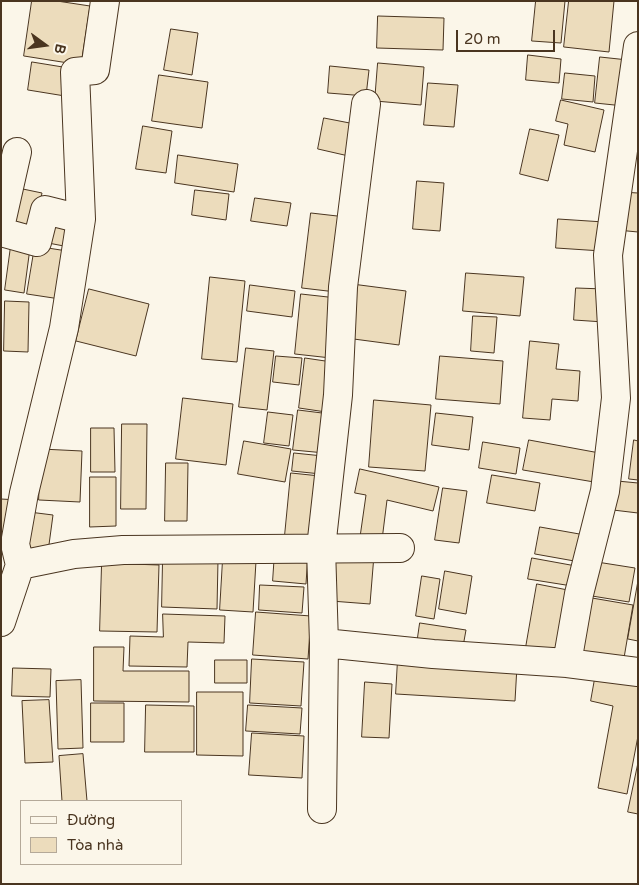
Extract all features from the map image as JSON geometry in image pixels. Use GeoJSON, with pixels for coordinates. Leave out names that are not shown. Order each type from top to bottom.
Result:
{"type":"FeatureCollection","features":[{"type":"Feature","properties":{"kind":"street"},"geometry":{"type":"LineString","coordinates":[[1,622],[20,565],[15,544],[24,493],[64,328],[82,219],[75,72],[95,70],[105,1]]}},
{"type":"Feature","properties":{"kind":"street"},"geometry":{"type":"LineString","coordinates":[[567,663],[579,594],[606,491],[616,398],[608,255],[620,162],[632,135],[638,46]]}},
{"type":"Feature","properties":{"kind":"street"},"geometry":{"type":"LineString","coordinates":[[322,809],[324,642],[321,548],[338,395],[343,287],[366,104]]}},
{"type":"Feature","properties":{"kind":"street"},"geometry":{"type":"LineString","coordinates":[[1,223],[17,152]]}},
{"type":"Feature","properties":{"kind":"street"},"geometry":{"type":"LineString","coordinates":[[1,232],[37,242],[45,210],[82,219]]}},
{"type":"Feature","properties":{"kind":"street"},"geometry":{"type":"LineString","coordinates":[[20,565],[74,554],[123,550],[400,548]]}},
{"type":"Feature","properties":{"kind":"street"},"geometry":{"type":"LineString","coordinates":[[324,642],[433,654],[567,663],[638,672]]}},
{"type":"Feature","properties":{"kind":"building"},"geometry":{"type":"Polygon","coordinates":[[[32,1],[57,1],[90,6],[81,65],[24,56],[32,1]]]}},
{"type":"Feature","properties":{"kind":"building"},"geometry":{"type":"Polygon","coordinates":[[[536,1],[565,1],[561,43],[532,41],[536,1]]]}},
{"type":"Feature","properties":{"kind":"building"},"geometry":{"type":"Polygon","coordinates":[[[569,1],[614,1],[609,52],[564,47],[569,1]]]}},
{"type":"Feature","properties":{"kind":"building"},"geometry":{"type":"Polygon","coordinates":[[[378,16],[444,18],[443,50],[377,48],[378,16]]]}},
{"type":"Feature","properties":{"kind":"building"},"geometry":{"type":"Polygon","coordinates":[[[171,29],[198,33],[192,75],[164,70],[171,29]]]}},
{"type":"Feature","properties":{"kind":"building"},"geometry":{"type":"Polygon","coordinates":[[[528,55],[561,59],[559,83],[526,80],[528,55]]]}},
{"type":"Feature","properties":{"kind":"building"},"geometry":{"type":"Polygon","coordinates":[[[600,57],[628,60],[624,106],[595,103],[600,57]]]}},
{"type":"Feature","properties":{"kind":"building"},"geometry":{"type":"Polygon","coordinates":[[[32,62],[69,68],[65,96],[28,90],[32,62]]]}},
{"type":"Feature","properties":{"kind":"building"},"geometry":{"type":"Polygon","coordinates":[[[378,63],[424,67],[421,105],[375,101],[378,63]]]}},
{"type":"Feature","properties":{"kind":"building"},"geometry":{"type":"Polygon","coordinates":[[[330,66],[369,70],[366,96],[328,93],[330,66]]]}},
{"type":"Feature","properties":{"kind":"building"},"geometry":{"type":"Polygon","coordinates":[[[565,73],[595,76],[593,102],[562,99],[565,73]]]}},
{"type":"Feature","properties":{"kind":"building"},"geometry":{"type":"Polygon","coordinates":[[[159,75],[208,82],[202,128],[152,121],[159,75]]]}},
{"type":"Feature","properties":{"kind":"building"},"geometry":{"type":"Polygon","coordinates":[[[428,83],[458,85],[454,127],[424,125],[428,83]]]}},
{"type":"Feature","properties":{"kind":"building"},"geometry":{"type":"Polygon","coordinates":[[[561,100],[604,110],[595,152],[564,145],[568,124],[556,121],[561,100]]]}},
{"type":"Feature","properties":{"kind":"building"},"geometry":{"type":"Polygon","coordinates":[[[324,118],[360,125],[353,157],[318,149],[324,118]]]}},
{"type":"Feature","properties":{"kind":"building"},"geometry":{"type":"Polygon","coordinates":[[[143,126],[172,131],[166,173],[136,169],[143,126]]]}},
{"type":"Feature","properties":{"kind":"building"},"geometry":{"type":"Polygon","coordinates":[[[530,129],[559,135],[548,181],[520,174],[530,129]]]}},
{"type":"Feature","properties":{"kind":"building"},"geometry":{"type":"Polygon","coordinates":[[[178,155],[238,164],[234,192],[175,183],[178,155]]]}},
{"type":"Feature","properties":{"kind":"building"},"geometry":{"type":"Polygon","coordinates":[[[417,181],[444,183],[440,231],[413,229],[417,181]]]}},
{"type":"Feature","properties":{"kind":"building"},"geometry":{"type":"Polygon","coordinates":[[[18,188],[42,193],[33,234],[9,229],[18,188]]]}},
{"type":"Feature","properties":{"kind":"building"},"geometry":{"type":"Polygon","coordinates":[[[195,190],[229,194],[226,220],[192,215],[195,190]]]}},
{"type":"Feature","properties":{"kind":"building"},"geometry":{"type":"Polygon","coordinates":[[[621,192],[638,193],[638,232],[617,230],[621,192]]]}},
{"type":"Feature","properties":{"kind":"building"},"geometry":{"type":"Polygon","coordinates":[[[255,198],[291,203],[287,226],[251,221],[255,198]]]}},
{"type":"Feature","properties":{"kind":"building"},"geometry":{"type":"Polygon","coordinates":[[[311,213],[346,217],[336,292],[302,288],[311,213]]]}},
{"type":"Feature","properties":{"kind":"building"},"geometry":{"type":"Polygon","coordinates":[[[49,215],[74,220],[69,247],[43,242],[49,215]]]}},
{"type":"Feature","properties":{"kind":"building"},"geometry":{"type":"Polygon","coordinates":[[[558,219],[604,222],[602,251],[556,248],[558,219]]]}},
{"type":"Feature","properties":{"kind":"building"},"geometry":{"type":"Polygon","coordinates":[[[11,246],[30,248],[24,293],[5,290],[11,246]]]}},
{"type":"Feature","properties":{"kind":"building"},"geometry":{"type":"Polygon","coordinates":[[[35,246],[67,251],[60,299],[27,294],[35,246]]]}},
{"type":"Feature","properties":{"kind":"building"},"geometry":{"type":"Polygon","coordinates":[[[466,273],[524,277],[520,316],[463,311],[466,273]]]}},
{"type":"Feature","properties":{"kind":"building"},"geometry":{"type":"Polygon","coordinates":[[[210,277],[245,281],[237,362],[202,359],[210,277]]]}},
{"type":"Feature","properties":{"kind":"building"},"geometry":{"type":"Polygon","coordinates":[[[352,284],[406,291],[399,345],[346,338],[352,284]]]}},
{"type":"Feature","properties":{"kind":"building"},"geometry":{"type":"Polygon","coordinates":[[[250,285],[295,291],[292,317],[247,311],[250,285]]]}},
{"type":"Feature","properties":{"kind":"building"},"geometry":{"type":"Polygon","coordinates":[[[576,288],[605,289],[604,322],[574,320],[576,288]]]}},
{"type":"Feature","properties":{"kind":"building"},"geometry":{"type":"Polygon","coordinates":[[[89,289],[149,304],[136,356],[76,341],[89,289]]]}},
{"type":"Feature","properties":{"kind":"building"},"geometry":{"type":"Polygon","coordinates":[[[301,294],[337,298],[331,358],[295,354],[301,294]]]}},
{"type":"Feature","properties":{"kind":"building"},"geometry":{"type":"Polygon","coordinates":[[[5,301],[29,302],[28,352],[4,351],[5,301]]]}},
{"type":"Feature","properties":{"kind":"building"},"geometry":{"type":"Polygon","coordinates":[[[473,316],[497,317],[494,353],[471,351],[473,316]]]}},
{"type":"Feature","properties":{"kind":"building"},"geometry":{"type":"Polygon","coordinates":[[[530,341],[559,344],[556,369],[580,371],[578,401],[552,399],[550,420],[523,418],[530,341]]]}},
{"type":"Feature","properties":{"kind":"building"},"geometry":{"type":"Polygon","coordinates":[[[246,348],[274,351],[267,410],[239,407],[246,348]]]}},
{"type":"Feature","properties":{"kind":"building"},"geometry":{"type":"Polygon","coordinates":[[[276,356],[302,358],[299,385],[273,382],[276,356]]]}},
{"type":"Feature","properties":{"kind":"building"},"geometry":{"type":"Polygon","coordinates":[[[440,356],[503,361],[500,404],[436,399],[440,356]]]}},
{"type":"Feature","properties":{"kind":"building"},"geometry":{"type":"Polygon","coordinates":[[[305,358],[332,362],[326,412],[299,408],[305,358]]]}},
{"type":"Feature","properties":{"kind":"building"},"geometry":{"type":"Polygon","coordinates":[[[183,398],[233,404],[226,465],[176,459],[183,398]]]}},
{"type":"Feature","properties":{"kind":"building"},"geometry":{"type":"Polygon","coordinates":[[[374,400],[431,405],[425,471],[369,467],[374,400]]]}},
{"type":"Feature","properties":{"kind":"building"},"geometry":{"type":"Polygon","coordinates":[[[298,410],[330,414],[325,453],[293,450],[298,410]]]}},
{"type":"Feature","properties":{"kind":"building"},"geometry":{"type":"Polygon","coordinates":[[[268,412],[293,415],[289,446],[264,443],[268,412]]]}},
{"type":"Feature","properties":{"kind":"building"},"geometry":{"type":"Polygon","coordinates":[[[436,413],[473,417],[469,450],[432,445],[436,413]]]}},
{"type":"Feature","properties":{"kind":"building"},"geometry":{"type":"Polygon","coordinates":[[[122,424],[147,424],[146,509],[121,509],[122,424]]]}},
{"type":"Feature","properties":{"kind":"building"},"geometry":{"type":"Polygon","coordinates":[[[91,428],[114,428],[115,472],[91,472],[91,428]]]}},
{"type":"Feature","properties":{"kind":"building"},"geometry":{"type":"Polygon","coordinates":[[[529,440],[605,454],[600,483],[523,470],[529,440]]]}},
{"type":"Feature","properties":{"kind":"building"},"geometry":{"type":"Polygon","coordinates":[[[634,440],[638,441],[638,480],[629,479],[634,440]]]}},
{"type":"Feature","properties":{"kind":"building"},"geometry":{"type":"Polygon","coordinates":[[[244,441],[291,449],[285,482],[238,474],[244,441]]]}},
{"type":"Feature","properties":{"kind":"building"},"geometry":{"type":"Polygon","coordinates":[[[483,442],[520,448],[516,474],[479,468],[483,442]]]}},
{"type":"Feature","properties":{"kind":"building"},"geometry":{"type":"Polygon","coordinates":[[[41,449],[82,451],[80,502],[39,500],[41,449]]]}},
{"type":"Feature","properties":{"kind":"building"},"geometry":{"type":"Polygon","coordinates":[[[294,453],[323,456],[321,474],[292,471],[294,453]]]}},
{"type":"Feature","properties":{"kind":"building"},"geometry":{"type":"Polygon","coordinates":[[[166,463],[188,463],[187,521],[165,521],[166,463]]]}},
{"type":"Feature","properties":{"kind":"building"},"geometry":{"type":"Polygon","coordinates":[[[360,469],[439,487],[433,511],[387,500],[382,540],[360,537],[366,495],[355,493],[360,469]]]}},
{"type":"Feature","properties":{"kind":"building"},"geometry":{"type":"Polygon","coordinates":[[[291,473],[320,476],[314,538],[285,535],[291,473]]]}},
{"type":"Feature","properties":{"kind":"building"},"geometry":{"type":"Polygon","coordinates":[[[492,475],[540,483],[535,511],[487,503],[492,475]]]}},
{"type":"Feature","properties":{"kind":"building"},"geometry":{"type":"Polygon","coordinates":[[[90,477],[116,477],[116,526],[90,527],[90,477]]]}},
{"type":"Feature","properties":{"kind":"building"},"geometry":{"type":"Polygon","coordinates":[[[617,481],[638,483],[638,513],[613,510],[617,481]]]}},
{"type":"Feature","properties":{"kind":"building"},"geometry":{"type":"Polygon","coordinates":[[[443,488],[467,491],[459,543],[435,540],[443,488]]]}},
{"type":"Feature","properties":{"kind":"building"},"geometry":{"type":"Polygon","coordinates":[[[1,499],[18,500],[15,536],[1,535],[1,499]]]}},
{"type":"Feature","properties":{"kind":"building"},"geometry":{"type":"Polygon","coordinates":[[[29,512],[53,515],[48,552],[24,549],[29,512]]]}},
{"type":"Feature","properties":{"kind":"building"},"geometry":{"type":"Polygon","coordinates":[[[540,527],[585,535],[580,562],[535,554],[540,527]]]}},
{"type":"Feature","properties":{"kind":"building"},"geometry":{"type":"Polygon","coordinates":[[[275,551],[308,553],[306,584],[273,581],[275,551]]]}},
{"type":"Feature","properties":{"kind":"building"},"geometry":{"type":"Polygon","coordinates":[[[334,552],[374,555],[370,604],[331,601],[334,552]]]}},
{"type":"Feature","properties":{"kind":"building"},"geometry":{"type":"Polygon","coordinates":[[[163,558],[218,560],[217,609],[162,607],[163,558]]]}},
{"type":"Feature","properties":{"kind":"building"},"geometry":{"type":"Polygon","coordinates":[[[532,558],[576,566],[572,586],[528,579],[532,558]]]}},
{"type":"Feature","properties":{"kind":"building"},"geometry":{"type":"Polygon","coordinates":[[[223,559],[256,561],[253,612],[220,610],[223,559]]]}},
{"type":"Feature","properties":{"kind":"building"},"geometry":{"type":"Polygon","coordinates":[[[597,562],[635,568],[629,602],[592,596],[597,562]]]}},
{"type":"Feature","properties":{"kind":"building"},"geometry":{"type":"Polygon","coordinates":[[[102,563],[159,565],[157,632],[100,631],[102,563]]]}},
{"type":"Feature","properties":{"kind":"building"},"geometry":{"type":"Polygon","coordinates":[[[445,571],[472,576],[466,614],[439,609],[445,571]]]}},
{"type":"Feature","properties":{"kind":"building"},"geometry":{"type":"Polygon","coordinates":[[[422,576],[440,579],[434,619],[416,616],[422,576]]]}},
{"type":"Feature","properties":{"kind":"building"},"geometry":{"type":"Polygon","coordinates":[[[638,581],[638,641],[628,639],[638,581]]]}},
{"type":"Feature","properties":{"kind":"building"},"geometry":{"type":"Polygon","coordinates":[[[537,584],[573,591],[561,659],[525,653],[537,584]]]}},
{"type":"Feature","properties":{"kind":"building"},"geometry":{"type":"Polygon","coordinates":[[[260,585],[304,587],[302,613],[259,610],[260,585]]]}},
{"type":"Feature","properties":{"kind":"building"},"geometry":{"type":"Polygon","coordinates":[[[592,598],[633,605],[624,658],[583,651],[592,598]]]}},
{"type":"Feature","properties":{"kind":"building"},"geometry":{"type":"Polygon","coordinates":[[[256,612],[311,616],[308,659],[253,655],[256,612]]]}},
{"type":"Feature","properties":{"kind":"building"},"geometry":{"type":"Polygon","coordinates":[[[163,614],[225,616],[224,643],[188,642],[187,667],[129,666],[130,636],[163,637],[163,614]]]}},
{"type":"Feature","properties":{"kind":"building"},"geometry":{"type":"Polygon","coordinates":[[[420,623],[466,630],[462,652],[417,644],[420,623]]]}},
{"type":"Feature","properties":{"kind":"building"},"geometry":{"type":"Polygon","coordinates":[[[94,647],[124,647],[123,671],[189,671],[189,702],[94,701],[94,647]]]}},
{"type":"Feature","properties":{"kind":"building"},"geometry":{"type":"Polygon","coordinates":[[[252,659],[304,662],[301,706],[250,703],[252,659]]]}},
{"type":"Feature","properties":{"kind":"building"},"geometry":{"type":"Polygon","coordinates":[[[398,659],[517,666],[515,701],[396,694],[398,659]]]}},
{"type":"Feature","properties":{"kind":"building"},"geometry":{"type":"Polygon","coordinates":[[[215,660],[247,660],[247,683],[215,683],[215,660]]]}},
{"type":"Feature","properties":{"kind":"building"},"geometry":{"type":"Polygon","coordinates":[[[13,668],[51,669],[50,697],[12,696],[13,668]]]}},
{"type":"Feature","properties":{"kind":"building"},"geometry":{"type":"Polygon","coordinates":[[[596,673],[638,681],[638,736],[627,794],[598,788],[613,706],[591,701],[596,673]]]}},
{"type":"Feature","properties":{"kind":"building"},"geometry":{"type":"Polygon","coordinates":[[[81,680],[83,748],[58,749],[56,681],[81,680]]]}},
{"type":"Feature","properties":{"kind":"building"},"geometry":{"type":"Polygon","coordinates":[[[365,682],[392,684],[389,738],[362,737],[365,682]]]}},
{"type":"Feature","properties":{"kind":"building"},"geometry":{"type":"Polygon","coordinates":[[[197,692],[243,692],[243,756],[197,755],[197,692]]]}},
{"type":"Feature","properties":{"kind":"building"},"geometry":{"type":"Polygon","coordinates":[[[49,700],[53,762],[25,763],[22,701],[49,700]]]}},
{"type":"Feature","properties":{"kind":"building"},"geometry":{"type":"Polygon","coordinates":[[[91,703],[124,703],[124,742],[91,742],[91,703]]]}},
{"type":"Feature","properties":{"kind":"building"},"geometry":{"type":"Polygon","coordinates":[[[146,705],[194,706],[194,752],[145,752],[146,705]]]}},
{"type":"Feature","properties":{"kind":"building"},"geometry":{"type":"Polygon","coordinates":[[[248,705],[302,708],[300,734],[246,731],[248,705]]]}},
{"type":"Feature","properties":{"kind":"building"},"geometry":{"type":"Polygon","coordinates":[[[252,733],[304,736],[302,778],[249,775],[252,733]]]}},
{"type":"Feature","properties":{"kind":"building"},"geometry":{"type":"Polygon","coordinates":[[[83,754],[87,800],[62,800],[59,756],[83,754]]]}},
{"type":"Feature","properties":{"kind":"building"},"geometry":{"type":"Polygon","coordinates":[[[638,763],[638,814],[628,812],[638,763]]]}}]}
